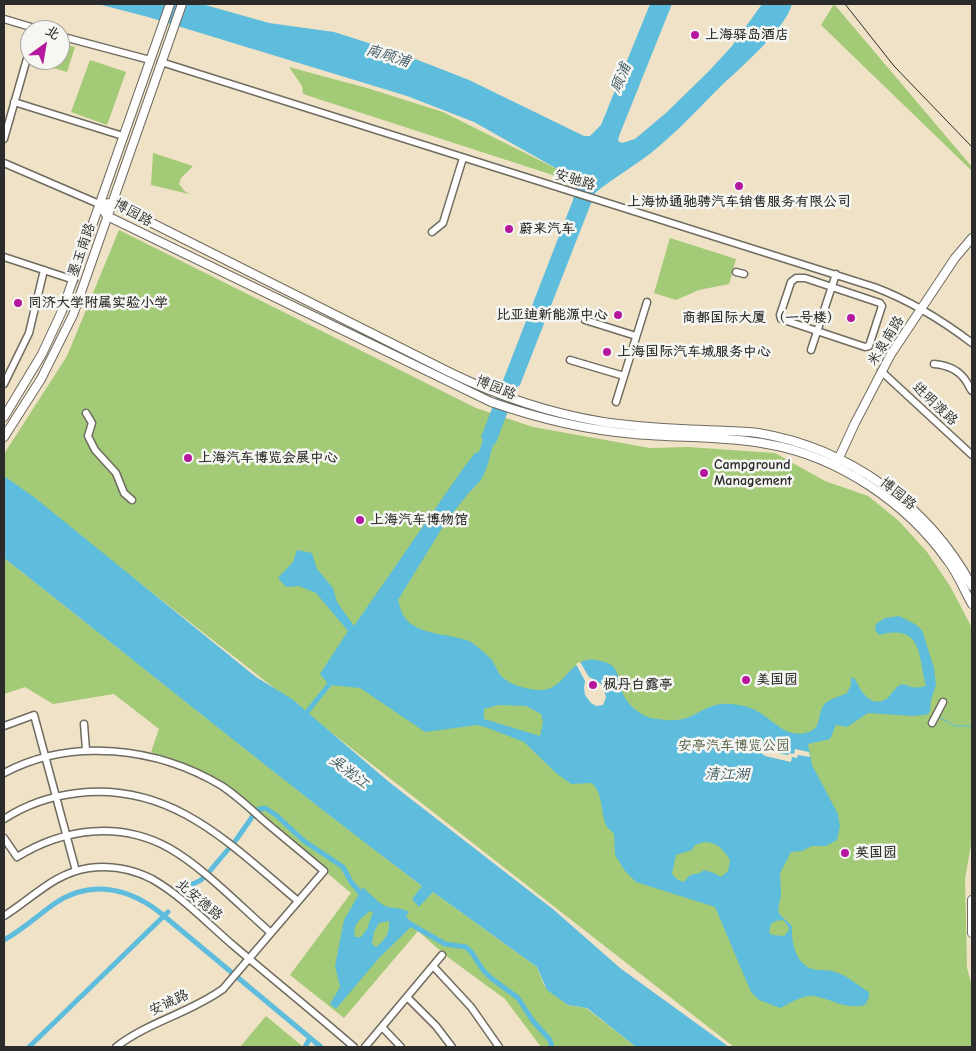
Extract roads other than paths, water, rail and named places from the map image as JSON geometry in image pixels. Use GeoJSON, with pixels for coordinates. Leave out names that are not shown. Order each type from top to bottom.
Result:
{"type":"FeatureCollection","features":[{"type":"Feature","properties":{"kind":"main road","name":"墨玉南路"},"geometry":{"type":"LineString","coordinates":[[4,417],[52,333],[74,280],[170,4]]}},
{"type":"Feature","properties":{"kind":"main road","name":"墨玉南路"},"geometry":{"type":"LineString","coordinates":[[4,437],[52,360],[73,315],[182,4]]}},
{"type":"Feature","properties":{"kind":"main road","name":"博园路"},"geometry":{"type":"LineString","coordinates":[[972,586],[953,554],[914,510],[877,480],[839,458],[804,445],[764,434],[604,422],[562,414],[496,394],[448,372],[112,203],[99,204],[107,216],[491,402],[585,428],[608,432],[769,444],[801,453],[835,466],[857,478],[890,501],[917,526],[948,561],[972,604]]}},
{"type":"Feature","properties":{"kind":"main road","name":"米泉南路"},"geometry":{"type":"LineString","coordinates":[[835,466],[881,371],[955,258],[972,238]]}},
{"type":"Feature","properties":{"kind":"main road"},"geometry":{"type":"LineString","coordinates":[[972,900],[972,933]]}},
{"type":"Feature","properties":{"kind":"street"},"geometry":{"type":"LineString","coordinates":[[4,20],[20,24]]}},
{"type":"Feature","properties":{"kind":"street"},"geometry":{"type":"LineString","coordinates":[[70,39],[150,60]]}},
{"type":"Feature","properties":{"kind":"street","name":"安驰路"},"geometry":{"type":"LineString","coordinates":[[161,62],[836,274],[887,292],[920,310],[972,343]]}},
{"type":"Feature","properties":{"kind":"street"},"geometry":{"type":"LineString","coordinates":[[4,139],[23,70]]}},
{"type":"Feature","properties":{"kind":"street"},"geometry":{"type":"LineString","coordinates":[[14,102],[123,136]]}},
{"type":"Feature","properties":{"kind":"street"},"geometry":{"type":"LineString","coordinates":[[432,232],[443,223],[463,158]]}},
{"type":"Feature","properties":{"kind":"street"},"geometry":{"type":"LineString","coordinates":[[4,163],[99,204]]}},
{"type":"Feature","properties":{"kind":"street"},"geometry":{"type":"LineString","coordinates":[[4,257],[74,280]]}},
{"type":"Feature","properties":{"kind":"street"},"geometry":{"type":"LineString","coordinates":[[4,384],[31,328],[44,270]]}},
{"type":"Feature","properties":{"kind":"street"},"geometry":{"type":"LineString","coordinates":[[736,272],[744,274]]}},
{"type":"Feature","properties":{"kind":"street"},"geometry":{"type":"LineString","coordinates":[[811,350],[836,274]]}},
{"type":"Feature","properties":{"kind":"street"},"geometry":{"type":"LineString","coordinates":[[796,278],[806,278],[832,287],[880,303],[882,306],[869,346],[865,347],[781,319],[780,315],[791,282],[796,278]]}},
{"type":"Feature","properties":{"kind":"street"},"geometry":{"type":"LineString","coordinates":[[616,402],[647,302]]}},
{"type":"Feature","properties":{"kind":"street"},"geometry":{"type":"LineString","coordinates":[[585,320],[636,336]]}},
{"type":"Feature","properties":{"kind":"street"},"geometry":{"type":"LineString","coordinates":[[570,360],[624,376]]}},
{"type":"Feature","properties":{"kind":"street"},"geometry":{"type":"LineString","coordinates":[[934,364],[948,366],[967,381],[968,387],[972,392]]}},
{"type":"Feature","properties":{"kind":"street","name":"进明渡路"},"geometry":{"type":"LineString","coordinates":[[881,371],[972,456]]}},
{"type":"Feature","properties":{"kind":"street"},"geometry":{"type":"LineString","coordinates":[[86,414],[92,423],[88,436],[95,450],[116,473],[124,493],[132,500]]}},
{"type":"Feature","properties":{"kind":"street"},"geometry":{"type":"LineString","coordinates":[[932,722],[943,702]]}},
{"type":"Feature","properties":{"kind":"street"},"geometry":{"type":"LineString","coordinates":[[4,726],[34,715],[76,871]]}},
{"type":"Feature","properties":{"kind":"street"},"geometry":{"type":"LineString","coordinates":[[4,773],[45,756],[86,750],[84,724]]}},
{"type":"Feature","properties":{"kind":"street","name":"安诚路"},"geometry":{"type":"LineString","coordinates":[[86,750],[125,752],[198,774],[221,786],[250,808],[324,872],[223,988],[207,999],[132,1035],[116,1047]]}},
{"type":"Feature","properties":{"kind":"street"},"geometry":{"type":"LineString","coordinates":[[4,819],[26,806],[56,796],[90,791],[112,791],[148,798],[186,814],[227,842],[298,901]]}},
{"type":"Feature","properties":{"kind":"street"},"geometry":{"type":"LineString","coordinates":[[4,838],[18,857],[44,842],[67,835],[108,831],[158,842],[171,849],[202,872],[271,933]]}},
{"type":"Feature","properties":{"kind":"street","name":"北安德路"},"geometry":{"type":"LineString","coordinates":[[4,916],[54,880],[76,871],[98,867],[134,872],[152,879],[185,904],[354,1047]]}},
{"type":"Feature","properties":{"kind":"street"},"geometry":{"type":"LineString","coordinates":[[365,1047],[442,955]]}},
{"type":"Feature","properties":{"kind":"street"},"geometry":{"type":"LineString","coordinates":[[433,966],[472,1007],[499,1047]]}},
{"type":"Feature","properties":{"kind":"street"},"geometry":{"type":"LineString","coordinates":[[407,998],[436,1026],[452,1047]]}},
{"type":"Feature","properties":{"kind":"street"},"geometry":{"type":"LineString","coordinates":[[382,1027],[401,1047]]}},
{"type":"Feature","properties":{"kind":"water","name":"清江湖"},"geometry":{"type":"Polygon","coordinates":[[[98,4],[202,4],[269,23],[334,32],[400,53],[469,80],[584,136],[590,136],[601,125],[650,4],[672,4],[619,136],[618,141],[622,143],[635,139],[667,112],[710,70],[732,46],[762,4],[792,4],[788,14],[772,36],[678,129],[651,153],[595,193],[520,385],[517,387],[496,443],[493,445],[481,480],[447,520],[398,600],[403,614],[410,623],[420,629],[471,642],[491,659],[501,676],[520,687],[538,690],[551,688],[580,662],[596,660],[605,662],[615,669],[627,701],[647,717],[678,720],[717,704],[735,704],[754,709],[781,728],[795,733],[814,729],[818,724],[824,705],[830,700],[847,693],[851,685],[851,677],[855,679],[867,697],[875,701],[886,699],[901,684],[911,687],[926,686],[919,654],[911,638],[904,634],[879,635],[875,630],[876,624],[885,618],[899,616],[922,630],[934,668],[936,685],[931,700],[930,712],[926,715],[912,716],[868,713],[847,727],[836,725],[830,739],[808,744],[812,765],[838,814],[840,826],[837,840],[826,846],[812,846],[802,851],[791,852],[780,873],[781,895],[778,910],[780,915],[792,926],[793,945],[798,957],[806,966],[812,969],[839,973],[869,992],[865,1005],[851,1006],[821,997],[810,996],[780,1008],[759,1000],[751,992],[715,907],[636,882],[625,871],[615,855],[614,834],[606,825],[600,798],[592,783],[571,784],[556,773],[524,742],[488,728],[477,725],[425,732],[360,688],[329,685],[320,674],[348,631],[316,593],[299,586],[286,587],[278,578],[293,562],[297,550],[312,553],[317,569],[333,588],[337,602],[354,626],[462,470],[475,453],[479,452],[483,440],[481,437],[573,200],[576,189],[575,179],[474,122],[407,96],[148,17],[98,4]],[[498,705],[484,709],[484,719],[540,736],[543,722],[541,714],[526,706],[498,705]],[[709,842],[695,845],[692,850],[676,855],[672,874],[678,880],[684,882],[690,875],[704,870],[721,877],[728,871],[730,860],[720,847],[709,842]],[[783,920],[771,924],[769,932],[772,935],[784,936],[789,930],[788,926],[783,920]]]}},
{"type":"Feature","properties":{"kind":"water","name":"吴淞江"},"geometry":{"type":"Polygon","coordinates":[[[4,476],[34,497],[256,677],[292,699],[389,782],[554,910],[620,968],[729,1047],[636,1047],[587,1008],[568,1005],[547,990],[537,967],[433,892],[419,907],[412,899],[422,886],[264,764],[4,558],[4,476]]]}},
{"type":"Feature","properties":{"kind":"water"},"geometry":{"type":"Polygon","coordinates":[[[363,887],[385,906],[409,912],[406,916],[413,925],[379,958],[336,1009],[330,1004],[340,987],[335,966],[344,920],[363,887]],[[370,911],[356,925],[355,937],[361,937],[367,929],[373,912],[370,911]],[[389,921],[379,923],[374,932],[372,944],[376,947],[386,936],[389,929],[389,921]]]}},
{"type":"Feature","properties":{"kind":"waterway"},"geometry":{"type":"LineString","coordinates":[[303,717],[332,681]]}},
{"type":"Feature","properties":{"kind":"waterway"},"geometry":{"type":"LineString","coordinates":[[939,717],[955,726],[972,726]]}},
{"type":"Feature","properties":{"kind":"waterway"},"geometry":{"type":"LineString","coordinates":[[187,887],[201,880],[209,872],[236,840],[257,810],[265,808],[276,815],[304,841],[343,867],[351,882],[363,896]]}},
{"type":"Feature","properties":{"kind":"waterway"},"geometry":{"type":"LineString","coordinates":[[4,940],[67,896],[94,889],[120,892],[133,896],[158,911],[321,1047]]}},
{"type":"Feature","properties":{"kind":"waterway"},"geometry":{"type":"LineString","coordinates":[[29,1047],[168,912]]}},
{"type":"Feature","properties":{"kind":"waterway"},"geometry":{"type":"LineString","coordinates":[[407,922],[445,944],[466,947],[491,978],[518,998],[533,1021],[550,1040],[552,1047]]}},
{"type":"Feature","properties":{"kind":"waterway"},"geometry":{"type":"LineString","coordinates":[[305,1047],[310,1038]]}},
{"type":"Feature","properties":{"kind":"railway"},"geometry":{"type":"LineString","coordinates":[[845,4],[894,66],[972,147]]}},
{"type":"Feature","properties":{"kind":"place","name":"上海驿岛酒店"},"geometry":{"type":"Point","coordinates":[695,35]}},
{"type":"Feature","properties":{"kind":"place","name":"上海协通驰骋汽车销售服务有限公司"},"geometry":{"type":"Point","coordinates":[739,186]}},
{"type":"Feature","properties":{"kind":"place","name":"蔚来汽车"},"geometry":{"type":"Point","coordinates":[509,229]}},
{"type":"Feature","properties":{"kind":"place","name":"同济大学附属实验小学"},"geometry":{"type":"Point","coordinates":[18,303]}},
{"type":"Feature","properties":{"kind":"place","name":"比亚迪新能源中心"},"geometry":{"type":"Point","coordinates":[618,315]}},
{"type":"Feature","properties":{"kind":"place","name":"商都国际大厦 （一号楼）"},"geometry":{"type":"Point","coordinates":[851,318]}},
{"type":"Feature","properties":{"kind":"place","name":"上海国际汽车城服务中心"},"geometry":{"type":"Point","coordinates":[607,352]}},
{"type":"Feature","properties":{"kind":"place","name":"上海汽车博览会展中心"},"geometry":{"type":"Point","coordinates":[188,458]}},
{"type":"Feature","properties":{"kind":"place","name":"Campground Management"},"geometry":{"type":"Point","coordinates":[704,473]}},
{"type":"Feature","properties":{"kind":"place","name":"上海汽车博物馆"},"geometry":{"type":"Point","coordinates":[360,520]}},
{"type":"Feature","properties":{"kind":"place","name":"美国园"},"geometry":{"type":"Point","coordinates":[746,680]}},
{"type":"Feature","properties":{"kind":"place","name":"枫丹白露亭"},"geometry":{"type":"Point","coordinates":[593,685]}},
{"type":"Feature","properties":{"kind":"place","name":"英国园"},"geometry":{"type":"Point","coordinates":[845,853]}},
{"type":"Feature","properties":{"kind":"water label","name":"南顾浦"},"geometry":{"type":"Point","coordinates":[388,56]}},
{"type":"Feature","properties":{"kind":"water label","name":"顾浦"},"geometry":{"type":"Point","coordinates":[621,78]}},
{"type":"Feature","properties":{"kind":"park label","name":"安亭汽车博览公园"},"geometry":{"type":"Point","coordinates":[734,746]}}]}
